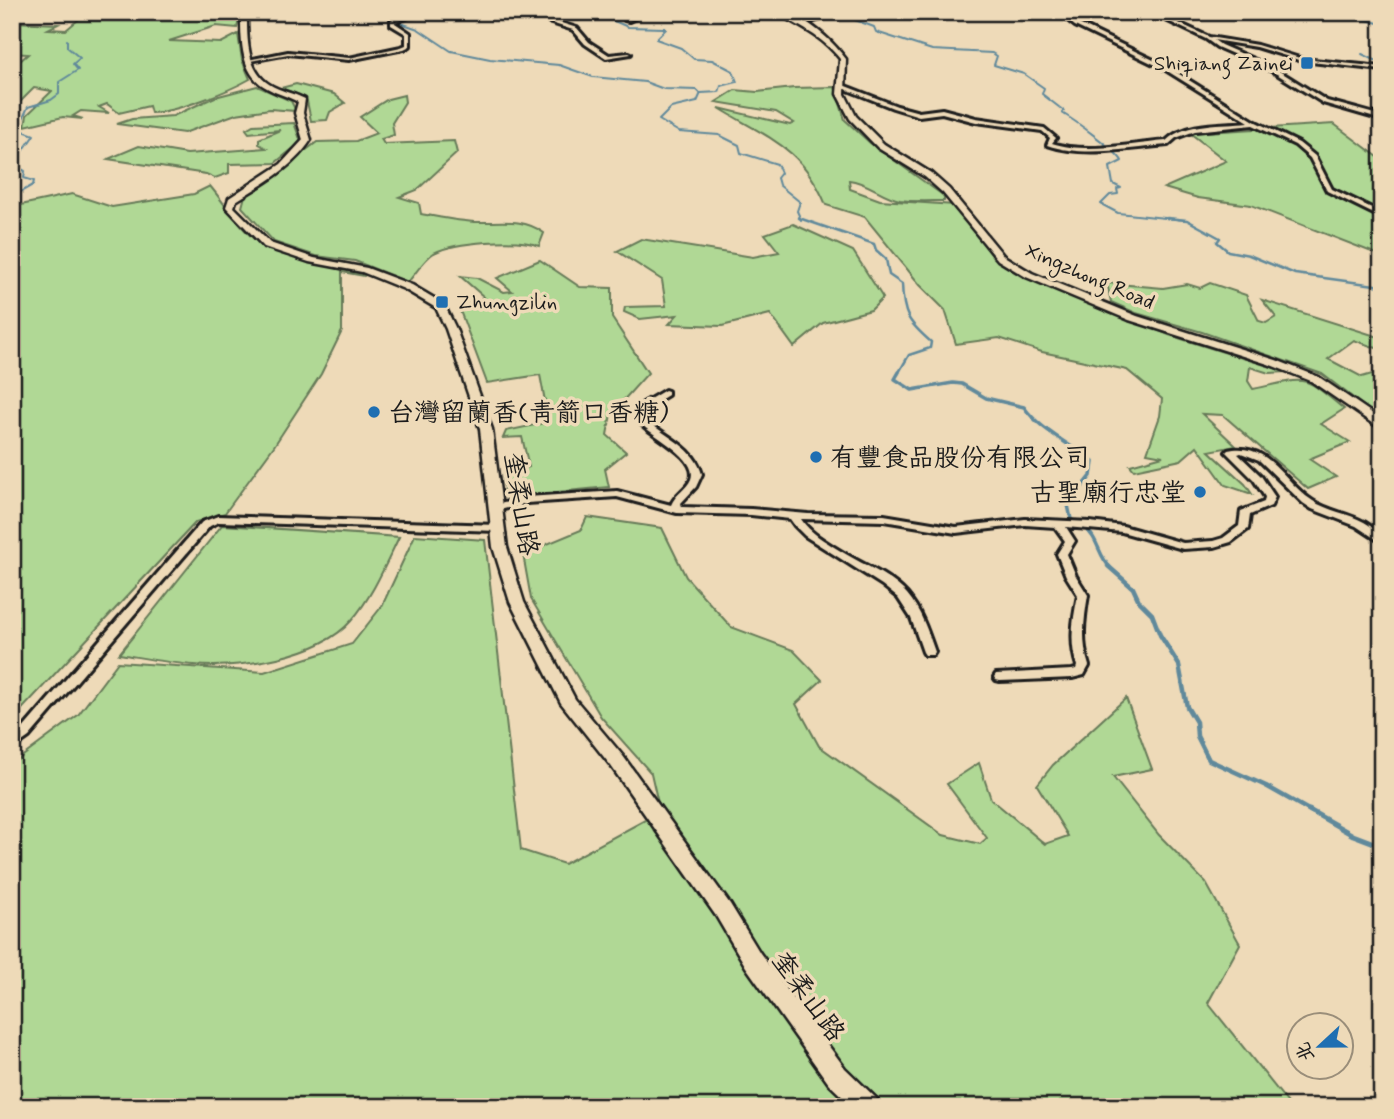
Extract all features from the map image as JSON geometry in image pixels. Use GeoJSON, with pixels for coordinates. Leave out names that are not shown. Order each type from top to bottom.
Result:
{"type":"FeatureCollection","features":[{"type":"Feature","properties":{"kind":"street","name":"奎柔山路"},"geometry":{"type":"LineString","coordinates":[[244,12],[245,50],[253,73],[265,85],[295,96],[302,102],[299,113],[307,140],[304,147],[276,171],[232,200],[230,207],[267,245],[312,260],[363,270],[408,286],[440,306],[451,329],[486,429],[500,547],[517,602],[569,704],[617,761],[723,910],[753,960],[837,1076],[869,1107]]}},
{"type":"Feature","properties":{"kind":"street"},"geometry":{"type":"LineString","coordinates":[[250,60],[288,53],[349,59],[402,48],[408,46],[408,33],[393,24],[393,21],[409,16],[444,12]]}},
{"type":"Feature","properties":{"kind":"street"},"geometry":{"type":"LineString","coordinates":[[541,12],[553,22],[575,29],[587,43],[607,57],[629,54]]}},
{"type":"Feature","properties":{"kind":"street"},"geometry":{"type":"LineString","coordinates":[[627,20],[645,12]]}},
{"type":"Feature","properties":{"kind":"street"},"geometry":{"type":"LineString","coordinates":[[777,12],[802,23],[819,18],[819,12]]}},
{"type":"Feature","properties":{"kind":"street"},"geometry":{"type":"LineString","coordinates":[[1059,12],[1077,24],[1166,68],[1254,123],[1297,144],[1313,157],[1329,190],[1382,216]]}},
{"type":"Feature","properties":{"kind":"street"},"geometry":{"type":"LineString","coordinates":[[1151,12],[1274,70],[1325,102],[1382,118]]}},
{"type":"Feature","properties":{"kind":"street"},"geometry":{"type":"LineString","coordinates":[[1371,12],[1382,17]]}},
{"type":"Feature","properties":{"kind":"street","name":"Xingzhong Road"},"geometry":{"type":"LineString","coordinates":[[802,23],[832,44],[844,59],[841,94],[853,117],[881,146],[937,183],[962,208],[1001,258],[1029,275],[1133,318],[1272,362],[1315,379],[1382,426]]}},
{"type":"Feature","properties":{"kind":"street"},"geometry":{"type":"LineString","coordinates":[[1208,38],[1256,46],[1302,60],[1381,69]]}},
{"type":"Feature","properties":{"kind":"street"},"geometry":{"type":"LineString","coordinates":[[841,86],[919,114],[942,111],[976,120],[1044,130],[1054,138],[1049,144],[1061,148],[1107,148],[1168,143],[1173,136],[1185,131],[1254,123]]}},
{"type":"Feature","properties":{"kind":"street"},"geometry":{"type":"LineString","coordinates":[[665,393],[646,405],[644,423],[691,459],[696,470],[695,482],[676,503],[677,510]]}},
{"type":"Feature","properties":{"kind":"street"},"geometry":{"type":"LineString","coordinates":[[496,508],[517,501],[600,494],[633,497],[677,510],[893,518],[956,530],[1025,522],[1063,523],[1124,529],[1184,546],[1214,544],[1227,540],[1244,527],[1245,513],[1268,504],[1270,497],[1258,478],[1231,452],[1242,450],[1262,458],[1316,507],[1360,524],[1382,540]]}},
{"type":"Feature","properties":{"kind":"street"},"geometry":{"type":"LineString","coordinates":[[794,516],[797,524],[816,538],[896,589],[921,627],[929,652]]}},
{"type":"Feature","properties":{"kind":"street"},"geometry":{"type":"LineString","coordinates":[[12,744],[25,734],[206,524],[218,519],[498,528]]}},
{"type":"Feature","properties":{"kind":"street"},"geometry":{"type":"LineString","coordinates":[[1000,677],[1072,674],[1080,672],[1083,666],[1078,651],[1078,621],[1083,595],[1064,564],[1062,554],[1070,541],[1063,523]]}},
{"type":"Feature","properties":{"kind":"green space"},"geometry":{"type":"Polygon","coordinates":[[[12,12],[15,12],[15,22],[58,24],[48,29],[66,30],[92,12],[164,12],[154,17],[159,18],[177,12],[240,16],[237,28],[216,26],[169,41],[221,43],[238,34],[242,60],[250,79],[228,90],[161,112],[151,113],[149,106],[119,113],[107,104],[99,107],[109,113],[81,111],[73,116],[83,119],[63,117],[25,126],[27,115],[52,91],[34,88],[12,110],[12,68],[28,54],[12,53],[12,12]]]}},
{"type":"Feature","properties":{"kind":"green space"},"geometry":{"type":"Polygon","coordinates":[[[296,84],[334,94],[345,103],[330,112],[327,120],[311,121],[307,101],[281,88],[296,84]]]}},
{"type":"Feature","properties":{"kind":"green space"},"geometry":{"type":"Polygon","coordinates":[[[257,86],[291,101],[296,111],[270,109],[236,114],[184,133],[117,124],[132,119],[173,116],[215,97],[257,86]]]}},
{"type":"Feature","properties":{"kind":"green space"},"geometry":{"type":"Polygon","coordinates":[[[835,87],[845,120],[870,143],[944,196],[944,201],[900,200],[849,180],[850,189],[880,200],[955,205],[993,257],[1009,268],[1169,335],[1287,372],[1269,373],[1250,367],[1248,381],[1253,389],[1302,381],[1319,389],[1344,409],[1321,424],[1350,442],[1309,459],[1336,477],[1308,489],[1223,415],[1202,414],[1236,446],[1209,451],[1245,484],[1252,494],[1225,485],[1197,446],[1181,460],[1134,470],[1130,465],[1163,456],[1147,453],[1160,416],[1162,399],[1127,370],[1042,352],[999,338],[956,344],[945,310],[920,285],[865,217],[826,205],[817,185],[795,157],[782,146],[719,108],[790,125],[794,123],[776,112],[716,102],[735,90],[757,92],[835,87]]]}},
{"type":"Feature","properties":{"kind":"green space"},"geometry":{"type":"Polygon","coordinates":[[[404,95],[405,102],[392,123],[394,135],[381,139],[384,144],[454,141],[457,153],[417,190],[399,197],[419,203],[421,214],[528,225],[544,233],[539,246],[503,241],[444,249],[427,258],[408,282],[355,261],[316,256],[274,242],[242,207],[245,196],[317,142],[356,141],[377,133],[360,117],[388,99],[404,95]]]}},
{"type":"Feature","properties":{"kind":"green space"},"geometry":{"type":"Polygon","coordinates":[[[294,123],[301,142],[275,163],[229,164],[229,173],[215,178],[206,174],[108,159],[139,146],[187,154],[266,148],[259,144],[259,139],[280,130],[249,133],[246,129],[253,125],[294,123]]]}},
{"type":"Feature","properties":{"kind":"green space"},"geometry":{"type":"Polygon","coordinates":[[[1334,124],[1382,160],[1382,256],[1251,205],[1198,198],[1164,188],[1226,161],[1190,133],[1334,124]]]}},
{"type":"Feature","properties":{"kind":"green space"},"geometry":{"type":"Polygon","coordinates":[[[210,186],[239,224],[252,238],[268,249],[366,274],[364,276],[342,272],[342,331],[321,374],[274,446],[225,513],[196,522],[12,720],[12,213],[21,205],[72,194],[112,207],[194,194],[210,186]]]}},
{"type":"Feature","properties":{"kind":"green space"},"geometry":{"type":"Polygon","coordinates":[[[793,224],[853,251],[883,298],[871,310],[823,323],[794,347],[770,314],[722,326],[669,324],[677,315],[640,319],[624,312],[625,307],[666,306],[662,280],[617,251],[641,239],[753,257],[779,252],[765,234],[793,224]]]}},
{"type":"Feature","properties":{"kind":"green space"},"geometry":{"type":"Polygon","coordinates":[[[540,260],[580,287],[612,288],[612,318],[648,373],[611,414],[607,435],[626,452],[605,469],[609,487],[505,497],[503,475],[529,467],[522,437],[503,438],[506,431],[549,422],[540,375],[487,383],[459,308],[484,297],[460,276],[477,278],[504,292],[512,291],[497,278],[540,260]]]}},
{"type":"Feature","properties":{"kind":"green space"},"geometry":{"type":"Polygon","coordinates":[[[1107,283],[1163,288],[1187,284],[1200,288],[1210,283],[1246,295],[1259,321],[1266,323],[1276,317],[1262,300],[1382,338],[1382,350],[1354,340],[1328,359],[1362,377],[1382,371],[1382,420],[1322,374],[1202,332],[1136,313],[1111,302],[1107,283]]]}},
{"type":"Feature","properties":{"kind":"green space"},"geometry":{"type":"Polygon","coordinates":[[[587,517],[662,528],[686,577],[731,627],[793,650],[822,680],[796,704],[819,746],[943,835],[980,844],[987,838],[947,784],[979,763],[991,799],[1045,844],[1068,836],[1037,785],[1053,765],[1126,698],[1152,769],[1113,777],[1159,835],[1206,883],[1240,944],[1208,1003],[1291,1107],[12,1107],[12,764],[78,715],[118,662],[264,672],[352,644],[382,606],[415,535],[485,540],[521,850],[564,864],[660,812],[651,773],[601,717],[531,599],[523,554],[581,530],[587,517]]]}},
{"type":"Feature","properties":{"kind":"green space"},"geometry":{"type":"Polygon","coordinates":[[[222,525],[399,537],[378,581],[359,612],[337,633],[320,644],[277,658],[233,665],[185,664],[119,654],[222,525]]]}},
{"type":"Feature","properties":{"kind":"waterway"},"geometry":{"type":"LineString","coordinates":[[394,12],[395,21],[418,29],[451,51],[490,59],[559,65],[593,77],[645,82],[664,89],[697,90],[700,93]]}},
{"type":"Feature","properties":{"kind":"waterway"},"geometry":{"type":"LineString","coordinates":[[527,12],[572,12]]}},
{"type":"Feature","properties":{"kind":"waterway"},"geometry":{"type":"LineString","coordinates":[[575,12],[605,17],[628,27],[664,28],[666,29],[656,39],[681,48],[694,59],[712,60],[733,71],[737,82],[721,86],[719,92],[701,93],[697,102],[671,108],[659,120],[679,132],[719,135],[739,145],[741,153],[777,164],[781,173],[777,178],[779,185],[800,202],[797,211],[800,218]]}},
{"type":"Feature","properties":{"kind":"waterway"},"geometry":{"type":"LineString","coordinates":[[853,12],[862,16],[855,20],[874,27],[876,32],[932,50],[992,53],[997,56],[994,65],[1024,74],[1044,88],[1042,94],[1064,111],[1062,113],[1104,143],[1122,161],[1110,167],[1113,184],[1121,188],[1117,189],[1118,194],[1110,195],[1101,204],[1118,213],[1184,220]]}},
{"type":"Feature","properties":{"kind":"waterway"},"geometry":{"type":"LineString","coordinates":[[1335,12],[1382,24]]}},
{"type":"Feature","properties":{"kind":"waterway"},"geometry":{"type":"LineString","coordinates":[[12,156],[23,151],[34,135],[18,129],[28,107],[51,100],[59,94],[59,82],[78,70],[73,64],[80,58],[67,47],[67,40]]}},
{"type":"Feature","properties":{"kind":"waterway"},"geometry":{"type":"LineString","coordinates":[[1362,54],[1377,61],[1382,67]]}},
{"type":"Feature","properties":{"kind":"waterway"},"geometry":{"type":"LineString","coordinates":[[12,164],[25,171],[24,178],[34,181],[33,185],[12,197]]}},
{"type":"Feature","properties":{"kind":"waterway"},"geometry":{"type":"LineString","coordinates":[[800,218],[874,244],[876,250],[886,259],[889,275],[902,284],[908,317],[931,342],[930,348],[909,355],[898,374]]}},
{"type":"Feature","properties":{"kind":"waterway"},"geometry":{"type":"LineString","coordinates":[[1167,218],[1187,220],[1220,238],[1217,242],[1228,251],[1249,255],[1295,274],[1382,286]]}},
{"type":"Feature","properties":{"kind":"waterway"},"geometry":{"type":"LineString","coordinates":[[899,372],[895,379],[912,390],[962,384],[986,398],[1024,407],[1046,429],[1093,462],[1091,476],[1068,505],[1071,519],[1078,524]]}},
{"type":"Feature","properties":{"kind":"waterway"},"geometry":{"type":"LineString","coordinates":[[1084,528],[1092,536],[1110,567]]}},
{"type":"Feature","properties":{"kind":"waterway"},"geometry":{"type":"LineString","coordinates":[[1108,566],[1133,588],[1139,601],[1152,614],[1160,635],[1179,665],[1187,707],[1196,722],[1197,736],[1209,760],[1266,786],[1312,812]]}},
{"type":"Feature","properties":{"kind":"waterway"},"geometry":{"type":"LineString","coordinates":[[1309,810],[1353,835],[1382,846]]}},
{"type":"Feature","properties":{"kind":"place","name":"Shiqiang Zainei"},"geometry":{"type":"Point","coordinates":[1307,63]}},
{"type":"Feature","properties":{"kind":"place","name":"Zhungzilin"},"geometry":{"type":"Point","coordinates":[442,302]}},
{"type":"Feature","properties":{"kind":"place","name":"台灣留蘭香(青箭口香糖)"},"geometry":{"type":"Point","coordinates":[374,412]}},
{"type":"Feature","properties":{"kind":"place","name":"有豐食品股份有限公司"},"geometry":{"type":"Point","coordinates":[816,457]}},
{"type":"Feature","properties":{"kind":"place","name":"古聖廟行忠堂"},"geometry":{"type":"Point","coordinates":[1200,492]}}]}
